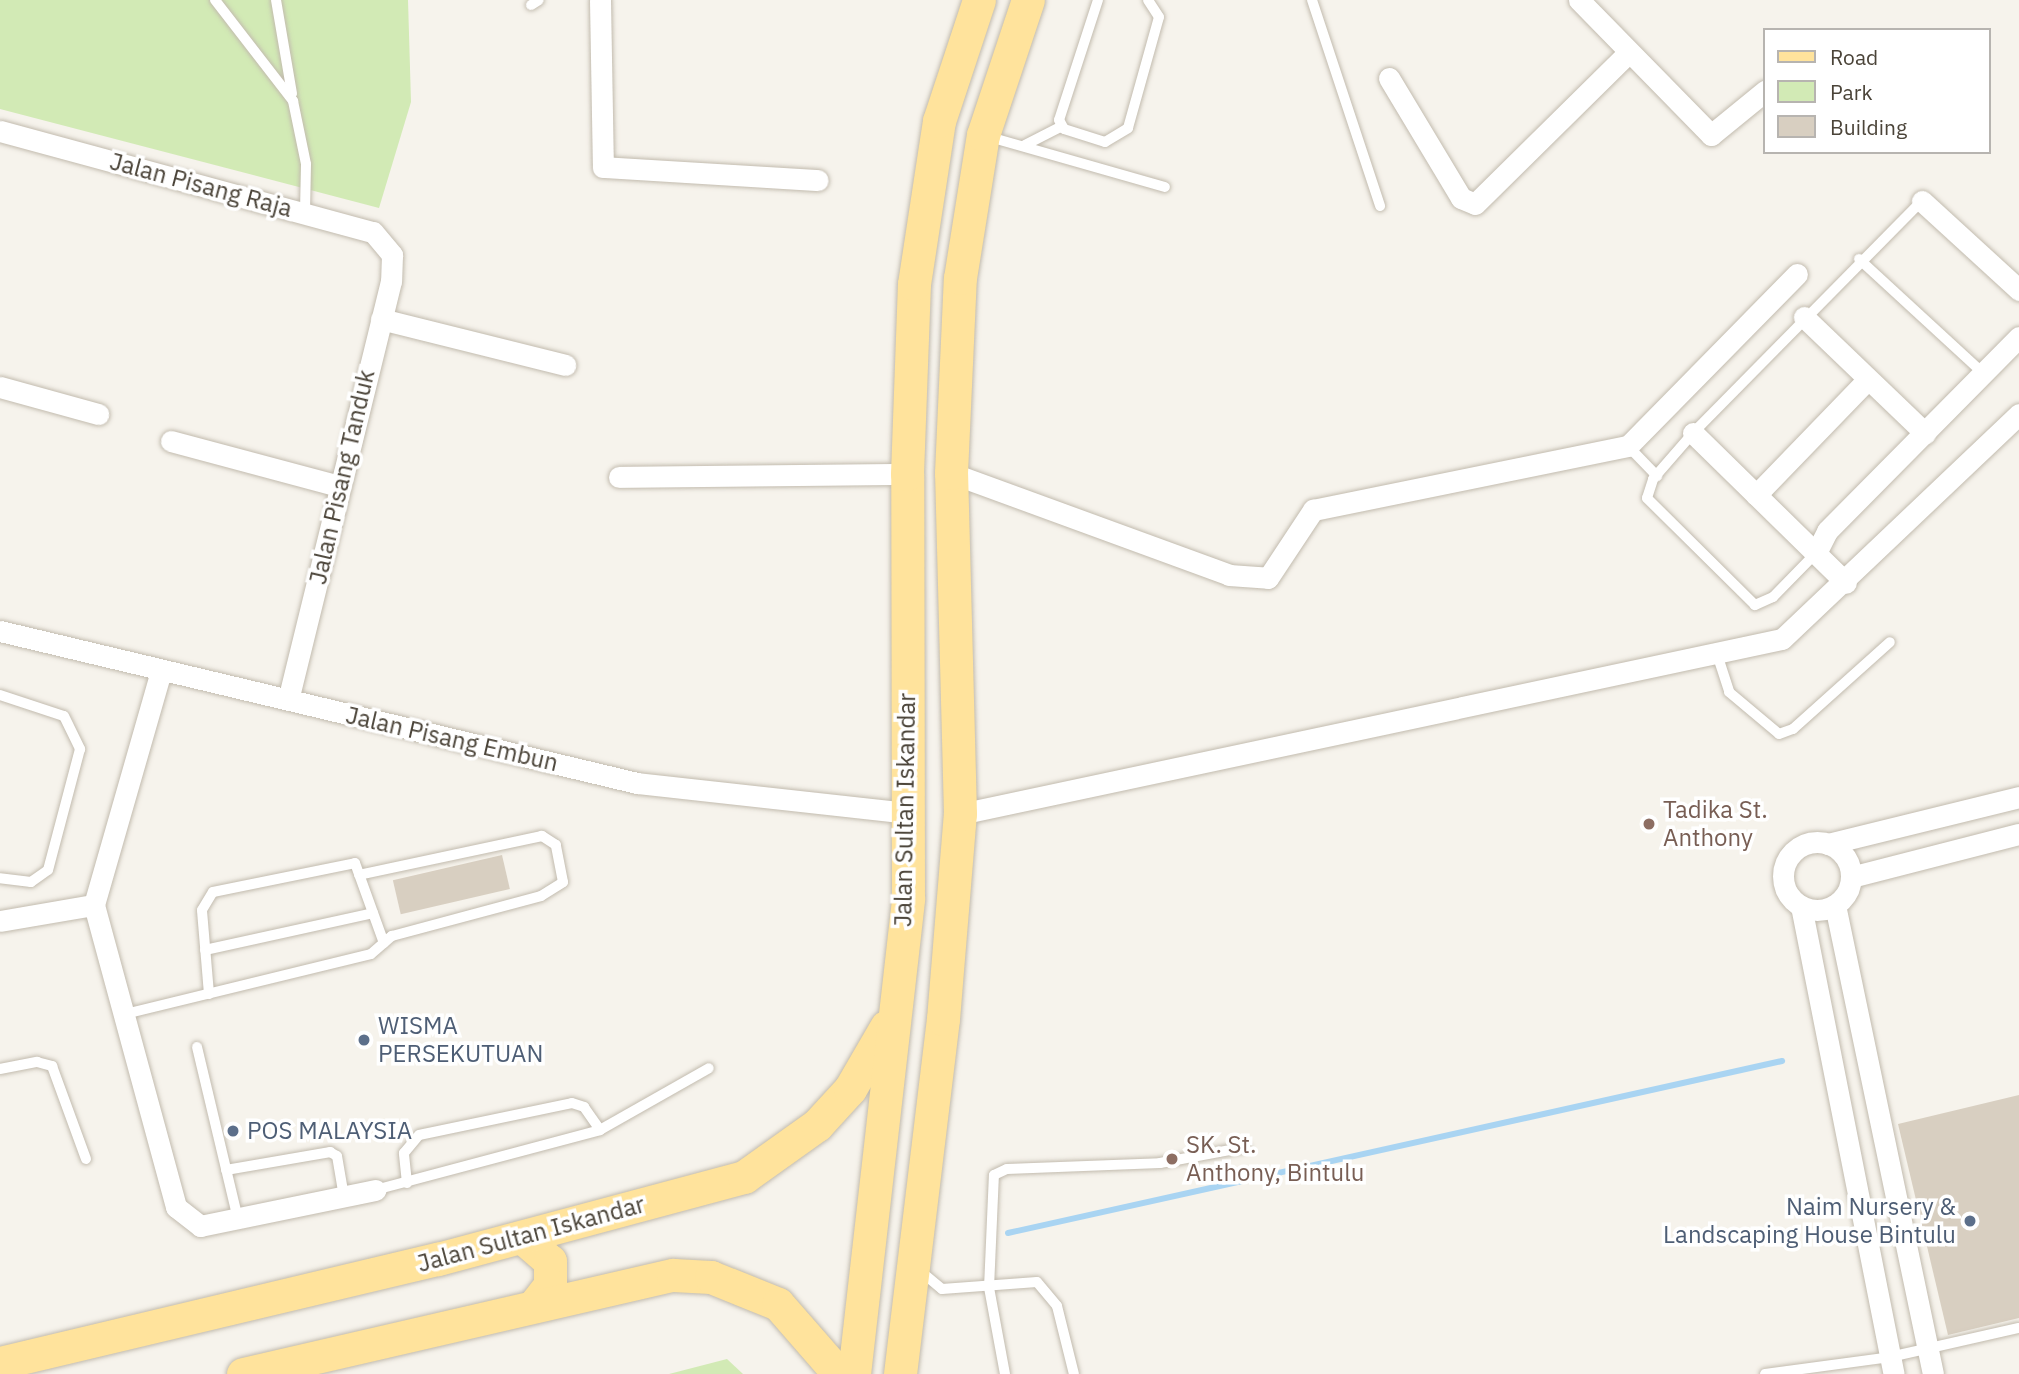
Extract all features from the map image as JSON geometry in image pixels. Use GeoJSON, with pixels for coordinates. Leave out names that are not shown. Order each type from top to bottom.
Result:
{"type":"FeatureCollection","features":[{"type":"Feature","properties":{"kind":"main road","name":"Jalan Sultan Iskandar"},"geometry":{"type":"LineString","coordinates":[[0,1363],[522,1237],[744,1177],[776,1159],[850,1089],[895,1010],[909,813],[907,474],[916,271],[939,121],[979,0]]}},
{"type":"Feature","properties":{"kind":"main road","name":"Jalan Sultan Iskandar"},"geometry":{"type":"LineString","coordinates":[[900,1374],[943,1019],[960,814],[951,473],[960,278],[983,135],[1028,0]]}},
{"type":"Feature","properties":{"kind":"main road"},"geometry":{"type":"LineString","coordinates":[[854,1374],[895,1010]]}},
{"type":"Feature","properties":{"kind":"main road"},"geometry":{"type":"LineString","coordinates":[[522,1237],[550,1261],[550,1285],[535,1304]]}},
{"type":"Feature","properties":{"kind":"main road"},"geometry":{"type":"LineString","coordinates":[[243,1374],[535,1304],[673,1275],[711,1277],[778,1304],[839,1374]]}},
{"type":"Feature","properties":{"kind":"street"},"geometry":{"type":"LineString","coordinates":[[600,0],[603,167],[818,180]]}},
{"type":"Feature","properties":{"kind":"street"},"geometry":{"type":"LineString","coordinates":[[1579,0],[1711,135],[1764,92]]}},
{"type":"Feature","properties":{"kind":"street"},"geometry":{"type":"LineString","coordinates":[[1389,78],[1461,198],[1475,204],[1629,52]]}},
{"type":"Feature","properties":{"kind":"street","name":"Jalan Pisang Raja"},"geometry":{"type":"LineString","coordinates":[[0,131],[373,232],[392,255]]}},
{"type":"Feature","properties":{"kind":"street"},"geometry":{"type":"LineString","coordinates":[[1922,201],[2019,290]]}},
{"type":"Feature","properties":{"kind":"street","name":"Jalan Pisang Tanduk"},"geometry":{"type":"LineString","coordinates":[[288,699],[381,319],[392,255]]}},
{"type":"Feature","properties":{"kind":"street"},"geometry":{"type":"LineString","coordinates":[[951,473],[1252,581],[1279,568],[1313,510],[1628,446],[1797,274]]}},
{"type":"Feature","properties":{"kind":"street"},"geometry":{"type":"LineString","coordinates":[[1804,317],[1924,433]]}},
{"type":"Feature","properties":{"kind":"street"},"geometry":{"type":"LineString","coordinates":[[381,319],[565,365]]}},
{"type":"Feature","properties":{"kind":"street"},"geometry":{"type":"LineString","coordinates":[[1816,553],[1827,531],[2019,337]]}},
{"type":"Feature","properties":{"kind":"street"},"geometry":{"type":"LineString","coordinates":[[1756,495],[1868,379]]}},
{"type":"Feature","properties":{"kind":"street"},"geometry":{"type":"LineString","coordinates":[[0,387],[98,414]]}},
{"type":"Feature","properties":{"kind":"street"},"geometry":{"type":"LineString","coordinates":[[960,814],[1782,639],[1846,583],[2019,416]]}},
{"type":"Feature","properties":{"kind":"street"},"geometry":{"type":"LineString","coordinates":[[1693,433],[1846,583]]}},
{"type":"Feature","properties":{"kind":"street"},"geometry":{"type":"LineString","coordinates":[[171,441],[339,486]]}},
{"type":"Feature","properties":{"kind":"street"},"geometry":{"type":"LineString","coordinates":[[619,477],[907,474]]}},
{"type":"Feature","properties":{"kind":"street","name":"Jalan Pisang Embun"},"geometry":{"type":"LineString","coordinates":[[0,631],[671,789],[909,813]]}},
{"type":"Feature","properties":{"kind":"street"},"geometry":{"type":"LineString","coordinates":[[161,671],[94,905],[120,1016],[176,1207],[200,1226],[376,1190]]}},
{"type":"Feature","properties":{"kind":"street"},"geometry":{"type":"LineString","coordinates":[[1892,1366],[1801,906],[1786,889],[1785,867],[1797,849],[1828,844],[2019,797]]}},
{"type":"Feature","properties":{"kind":"street"},"geometry":{"type":"LineString","coordinates":[[1933,1374],[1835,905],[1851,877],[2019,834]]}},
{"type":"Feature","properties":{"kind":"street"},"geometry":{"type":"LineString","coordinates":[[1828,844],[1845,857],[1851,877]]}},
{"type":"Feature","properties":{"kind":"street"},"geometry":{"type":"LineString","coordinates":[[0,921],[94,905]]}},
{"type":"Feature","properties":{"kind":"street"},"geometry":{"type":"LineString","coordinates":[[1801,906],[1835,905]]}},
{"type":"Feature","properties":{"kind":"lane"},"geometry":{"type":"LineString","coordinates":[[215,0],[293,101]]}},
{"type":"Feature","properties":{"kind":"lane"},"geometry":{"type":"LineString","coordinates":[[276,0],[306,164],[305,212]]}},
{"type":"Feature","properties":{"kind":"lane"},"geometry":{"type":"LineString","coordinates":[[1060,127],[1098,0]]}},
{"type":"Feature","properties":{"kind":"lane"},"geometry":{"type":"LineString","coordinates":[[1025,145],[1060,127],[1105,142],[1123,135],[1159,18],[1148,0]]}},
{"type":"Feature","properties":{"kind":"lane"},"geometry":{"type":"LineString","coordinates":[[1312,0],[1380,206]]}},
{"type":"Feature","properties":{"kind":"lane"},"geometry":{"type":"LineString","coordinates":[[983,135],[1165,187]]}},
{"type":"Feature","properties":{"kind":"lane"},"geometry":{"type":"LineString","coordinates":[[1816,553],[1773,597],[1752,604],[1649,504],[1657,476],[1693,433],[1859,259],[1922,201]]}},
{"type":"Feature","properties":{"kind":"lane"},"geometry":{"type":"LineString","coordinates":[[1859,259],[1983,373]]}},
{"type":"Feature","properties":{"kind":"lane"},"geometry":{"type":"LineString","coordinates":[[1628,446],[1657,476]]}},
{"type":"Feature","properties":{"kind":"lane"},"geometry":{"type":"LineString","coordinates":[[1717,654],[1729,692],[1779,734],[1793,729],[1890,642]]}},
{"type":"Feature","properties":{"kind":"lane"},"geometry":{"type":"LineString","coordinates":[[0,695],[65,716],[80,749],[48,870],[31,882],[0,878]]}},
{"type":"Feature","properties":{"kind":"lane"},"geometry":{"type":"LineString","coordinates":[[120,1016],[371,954],[384,943],[557,890],[564,882],[556,845],[542,836],[359,875]]}},
{"type":"Feature","properties":{"kind":"lane"},"geometry":{"type":"LineString","coordinates":[[209,994],[202,910],[213,892],[348,861],[359,875],[384,943]]}},
{"type":"Feature","properties":{"kind":"lane"},"geometry":{"type":"LineString","coordinates":[[205,950],[373,913]]}},
{"type":"Feature","properties":{"kind":"lane"},"geometry":{"type":"LineString","coordinates":[[197,1046],[238,1219]]}},
{"type":"Feature","properties":{"kind":"lane"},"geometry":{"type":"LineString","coordinates":[[0,1069],[52,1066],[86,1159]]}},
{"type":"Feature","properties":{"kind":"lane"},"geometry":{"type":"LineString","coordinates":[[376,1190],[600,1129],[709,1068]]}},
{"type":"Feature","properties":{"kind":"lane"},"geometry":{"type":"LineString","coordinates":[[407,1183],[404,1153],[419,1135],[572,1103],[584,1107],[600,1129]]}},
{"type":"Feature","properties":{"kind":"lane"},"geometry":{"type":"LineString","coordinates":[[1005,1374],[989,1288],[991,1179],[998,1172],[1160,1163],[1246,1147]]}},
{"type":"Feature","properties":{"kind":"lane"},"geometry":{"type":"LineString","coordinates":[[226,1170],[330,1152],[337,1156],[344,1197]]}},
{"type":"Feature","properties":{"kind":"lane"},"geometry":{"type":"LineString","coordinates":[[915,1266],[942,1289],[989,1288],[1037,1282],[1049,1291],[1074,1374]]}},
{"type":"Feature","properties":{"kind":"lane"},"geometry":{"type":"LineString","coordinates":[[1765,1374],[1892,1366],[1928,1349],[2019,1328]]}},
{"type":"Feature","properties":{"kind":"green space"},"geometry":{"type":"Polygon","coordinates":[[[0,0],[408,0],[411,102],[379,208],[0,109],[0,0]]]}},
{"type":"Feature","properties":{"kind":"green space"},"geometry":{"type":"Polygon","coordinates":[[[727,1359],[743,1374],[669,1374],[727,1359]]]}},
{"type":"Feature","properties":{"kind":"building"},"geometry":{"type":"Polygon","coordinates":[[[502,855],[510,889],[401,914],[393,880],[502,855]]]}},
{"type":"Feature","properties":{"kind":"building","name":"Naim Nursery & Landscaping House Bintulu"},"geometry":{"type":"Polygon","coordinates":[[[2019,1095],[2019,1318],[1948,1335],[1898,1124],[2019,1095]]]}},
{"type":"Feature","properties":{"kind":"waterway"},"geometry":{"type":"LineString","coordinates":[[1008,1233],[1782,1061]]}},
{"type":"Feature","properties":{"kind":"place","name":"Tadika St. Anthony"},"geometry":{"type":"Point","coordinates":[1649,824]}},
{"type":"Feature","properties":{"kind":"place","name":"WISMA PERSEKUTUAN"},"geometry":{"type":"Point","coordinates":[364,1040]}},
{"type":"Feature","properties":{"kind":"place","name":"POS MALAYSIA"},"geometry":{"type":"Point","coordinates":[233,1131]}},
{"type":"Feature","properties":{"kind":"place","name":"SK. St. Anthony, Bintulu"},"geometry":{"type":"Point","coordinates":[1172,1159]}},
{"type":"Feature","properties":{"kind":"place","name":"Naim Nursery & Landscaping House Bintulu"},"geometry":{"type":"Point","coordinates":[1970,1221]}}]}
